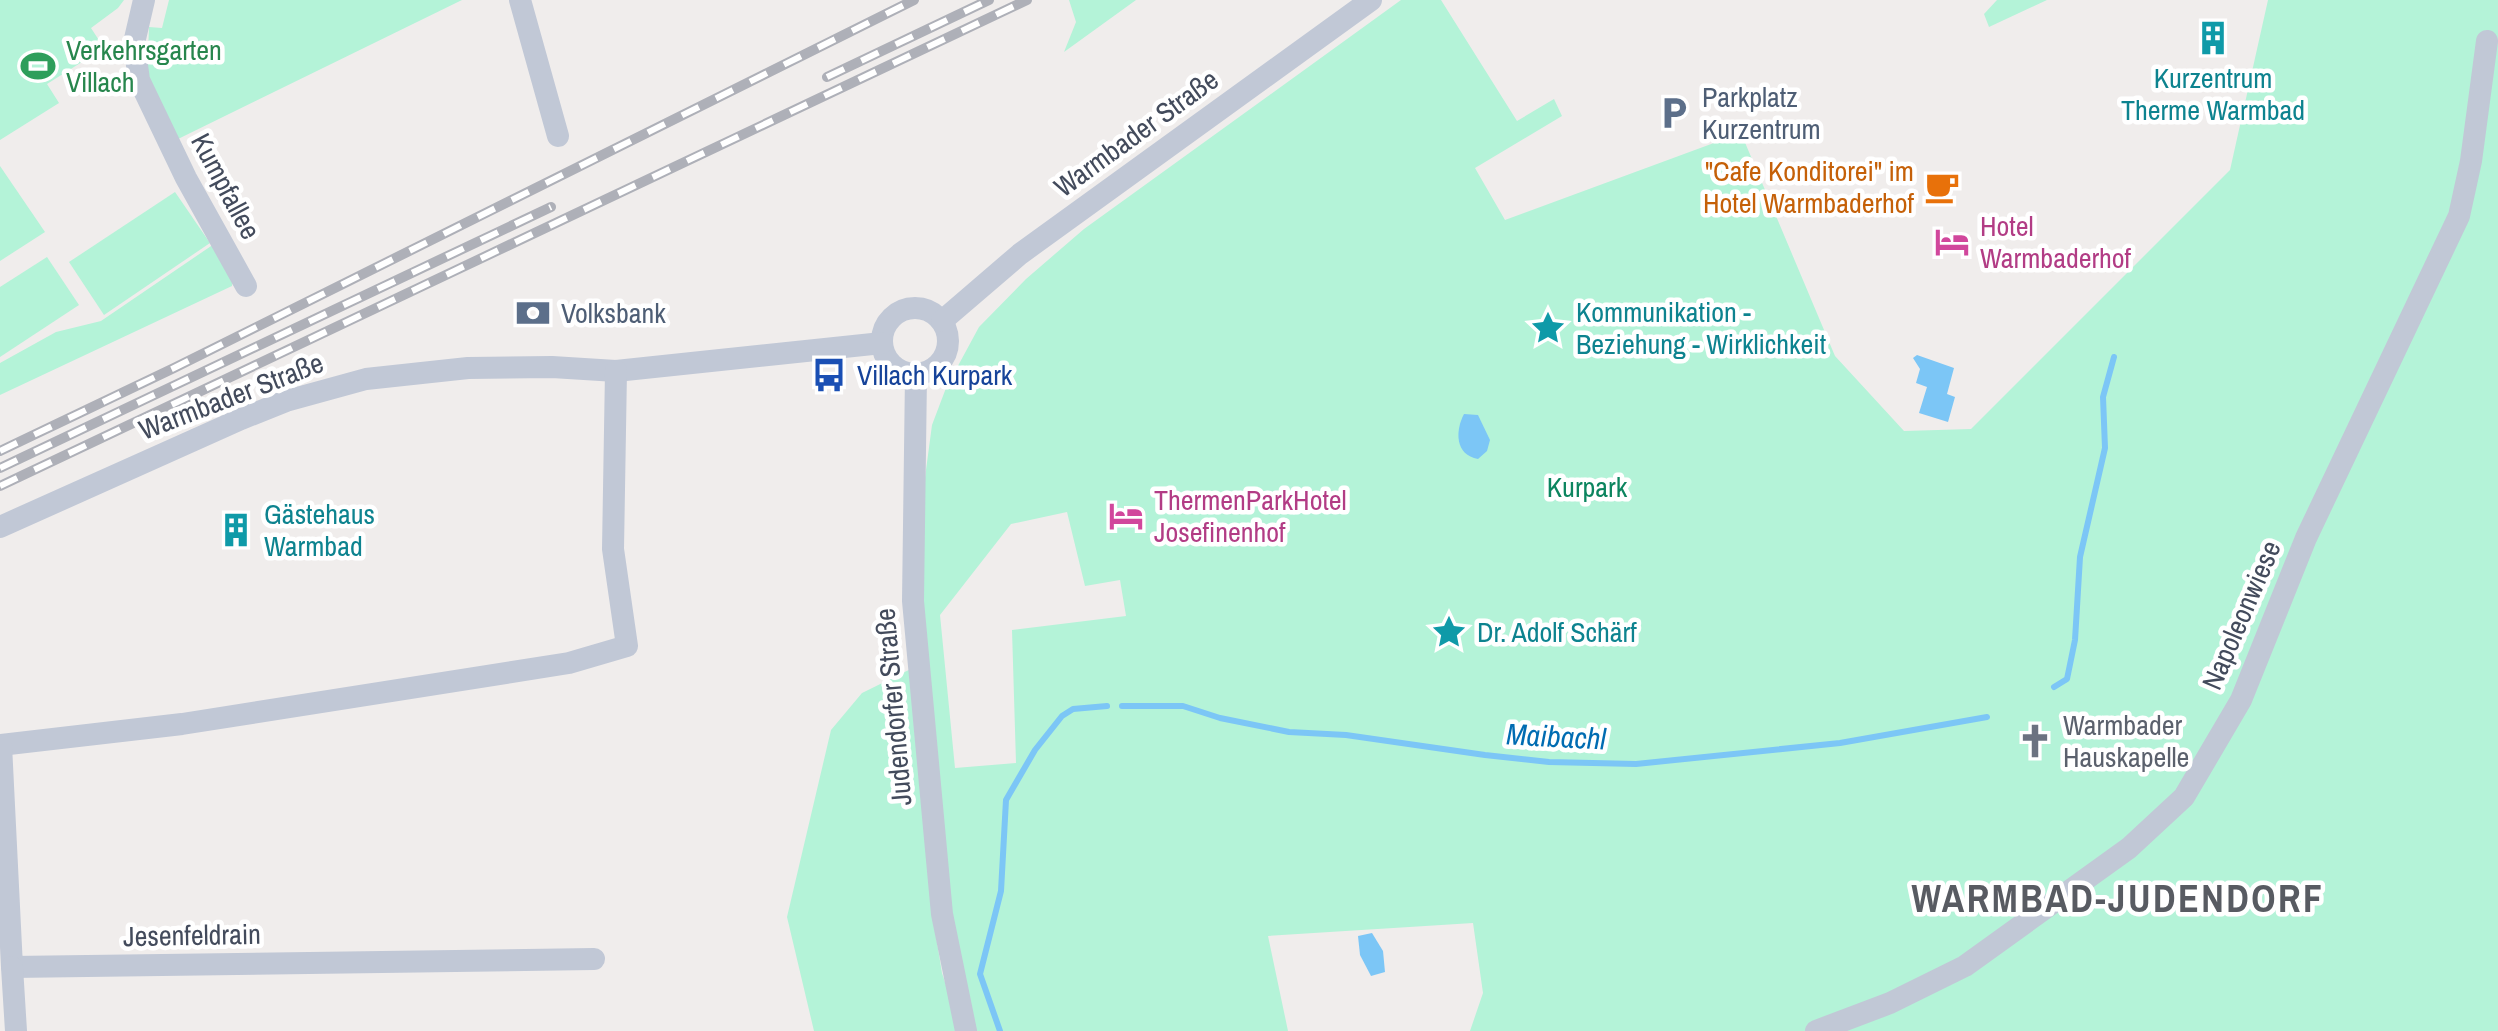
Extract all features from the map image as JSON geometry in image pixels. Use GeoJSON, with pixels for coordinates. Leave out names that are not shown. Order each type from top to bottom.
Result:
{"type":"FeatureCollection","features":[{"type":"Feature","properties":{"kind":"street","name":"Kumpfallee"},"geometry":{"type":"LineString","coordinates":[[144,0],[134,43],[139,80],[186,178],[246,286]]}},
{"type":"Feature","properties":{"kind":"street"},"geometry":{"type":"LineString","coordinates":[[520,0],[558,136]]}},
{"type":"Feature","properties":{"kind":"street","name":"Warmbader Straße"},"geometry":{"type":"LineString","coordinates":[[942,321],[1020,254],[1371,0]]}},
{"type":"Feature","properties":{"kind":"street","name":"Napoleonwiese"},"geometry":{"type":"LineString","coordinates":[[1816,1031],[1890,1003],[1965,966],[2129,848],[2184,797],[2241,700],[2306,538],[2459,216],[2471,161],[2486,40]]}},
{"type":"Feature","properties":{"kind":"street"},"geometry":{"type":"LineString","coordinates":[[904,309],[924,309],[942,321],[948,336],[946,353],[934,369],[916,374],[896,369],[882,343],[887,323],[904,309]]}},
{"type":"Feature","properties":{"kind":"street","name":"Warmbader Straße"},"geometry":{"type":"LineString","coordinates":[[0,527],[286,401],[366,379],[468,368],[616,371],[882,343]]}},
{"type":"Feature","properties":{"kind":"street"},"geometry":{"type":"LineString","coordinates":[[16,1031],[1,745],[182,724],[569,663],[626,646],[614,549],[616,371]]}},
{"type":"Feature","properties":{"kind":"street","name":"Judendorfer Straße"},"geometry":{"type":"LineString","coordinates":[[916,374],[913,601],[942,914],[966,1031]]}},
{"type":"Feature","properties":{"kind":"street","name":"Jesenfeldrain"},"geometry":{"type":"LineString","coordinates":[[12,967],[594,958]]}},
{"type":"Feature","properties":{"kind":"green space","name":"Verkehrsgarten Villach"},"geometry":{"type":"Polygon","coordinates":[[[0,0],[124,0],[91,28],[104,48],[47,84],[59,103],[0,140],[0,0]]]}},
{"type":"Feature","properties":{"kind":"green space"},"geometry":{"type":"Polygon","coordinates":[[[169,0],[462,0],[176,140],[147,79],[149,27],[162,28],[169,0]]]}},
{"type":"Feature","properties":{"kind":"green space"},"geometry":{"type":"Polygon","coordinates":[[[1069,0],[1136,0],[1064,52],[1076,22],[1069,0]]]}},
{"type":"Feature","properties":{"kind":"green space","name":"Kurpark"},"geometry":{"type":"Polygon","coordinates":[[[1401,0],[1441,0],[1517,121],[1554,99],[1562,116],[1475,168],[1505,220],[1741,133],[1835,356],[1904,431],[1971,429],[2230,170],[2268,0],[2498,0],[2498,1031],[1470,1031],[1483,993],[1473,923],[1268,936],[1288,1031],[975,1031],[934,924],[942,973],[961,1031],[814,1031],[787,917],[831,730],[862,693],[925,662],[920,515],[932,425],[946,388],[979,327],[1026,279],[1084,229],[1401,0]],[[1067,512],[1011,524],[940,615],[955,768],[1016,763],[1012,630],[1126,616],[1120,580],[1085,586],[1067,512]]]}},
{"type":"Feature","properties":{"kind":"green space"},"geometry":{"type":"Polygon","coordinates":[[[1997,0],[2047,0],[1989,27],[1984,14],[1997,0]]]}},
{"type":"Feature","properties":{"kind":"green space"},"geometry":{"type":"Polygon","coordinates":[[[0,166],[45,232],[0,261],[0,166]]]}},
{"type":"Feature","properties":{"kind":"green space"},"geometry":{"type":"Polygon","coordinates":[[[175,192],[210,243],[104,315],[69,262],[175,192]]]}},
{"type":"Feature","properties":{"kind":"green space"},"geometry":{"type":"Polygon","coordinates":[[[217,242],[233,275],[232,286],[0,395],[0,363],[56,332],[101,321],[217,242]]]}},
{"type":"Feature","properties":{"kind":"green space"},"geometry":{"type":"Polygon","coordinates":[[[47,257],[79,305],[0,357],[0,287],[47,257]]]}},
{"type":"Feature","properties":{"kind":"water"},"geometry":{"type":"Polygon","coordinates":[[[1917,355],[1954,368],[1947,394],[1955,397],[1948,422],[1919,413],[1927,387],[1916,383],[1920,369],[1913,358],[1917,355]]]}},
{"type":"Feature","properties":{"kind":"water"},"geometry":{"type":"Polygon","coordinates":[[[1464,414],[1478,415],[1490,440],[1487,451],[1478,459],[1465,453],[1459,441],[1464,414]]]}},
{"type":"Feature","properties":{"kind":"water"},"geometry":{"type":"Polygon","coordinates":[[[1372,933],[1383,951],[1385,972],[1371,976],[1360,955],[1358,936],[1372,933]]]}},
{"type":"Feature","properties":{"kind":"waterway","name":"Maibachl"},"geometry":{"type":"LineString","coordinates":[[2054,687],[2067,679],[2075,640],[2080,557],[2105,448],[2103,397],[2114,357]]}},
{"type":"Feature","properties":{"kind":"waterway","name":"Maibachl"},"geometry":{"type":"LineString","coordinates":[[1000,1031],[980,974],[1001,891],[1006,800],[1035,750],[1062,716],[1073,709],[1107,706]]}},
{"type":"Feature","properties":{"kind":"waterway","name":"Maibachl"},"geometry":{"type":"LineString","coordinates":[[1122,706],[1183,706],[1289,732],[1346,735],[1485,755],[1549,762],[1636,764],[1840,743],[1987,717]]}},
{"type":"Feature","properties":{"kind":"railway"},"geometry":{"type":"LineString","coordinates":[[0,451],[914,0]]}},
{"type":"Feature","properties":{"kind":"railway"},"geometry":{"type":"LineString","coordinates":[[827,77],[989,0]]}},
{"type":"Feature","properties":{"kind":"railway"},"geometry":{"type":"LineString","coordinates":[[0,486],[1027,0]]}},
{"type":"Feature","properties":{"kind":"railway"},"geometry":{"type":"LineString","coordinates":[[0,468],[551,207]]}},
{"type":"Feature","properties":{"kind":"place","name":"Kurzentrum Therme Warmbad"},"geometry":{"type":"Point","coordinates":[2213,38]}},
{"type":"Feature","properties":{"kind":"place","name":"Verkehrsgarten Villach"},"geometry":{"type":"Point","coordinates":[38,66]}},
{"type":"Feature","properties":{"kind":"place","name":"Parkplatz Kurzentrum"},"geometry":{"type":"Point","coordinates":[1674,113]}},
{"type":"Feature","properties":{"kind":"place","name":"\"Cafe Konditorei\" im Hotel Warmbaderhof"},"geometry":{"type":"Point","coordinates":[1942,187]}},
{"type":"Feature","properties":{"kind":"place","name":"Hotel Warmbaderhof"},"geometry":{"type":"Point","coordinates":[1952,242]}},
{"type":"Feature","properties":{"kind":"place","name":"Volksbank"},"geometry":{"type":"Point","coordinates":[533,313]}},
{"type":"Feature","properties":{"kind":"place","name":"Kommunikation - Beziehung - Wirklichkeit"},"geometry":{"type":"Point","coordinates":[1548,328]}},
{"type":"Feature","properties":{"kind":"place","name":"Villach Kurpark"},"geometry":{"type":"Point","coordinates":[829,375]}},
{"type":"Feature","properties":{"kind":"place","name":"ThermenParkHotel Josefinenhof"},"geometry":{"type":"Point","coordinates":[1126,516]}},
{"type":"Feature","properties":{"kind":"place","name":"Gästehaus Warmbad"},"geometry":{"type":"Point","coordinates":[236,530]}},
{"type":"Feature","properties":{"kind":"place","name":"Dr. Adolf Schärf"},"geometry":{"type":"Point","coordinates":[1449,632]}},
{"type":"Feature","properties":{"kind":"place","name":"Warmbader Hauskapelle"},"geometry":{"type":"Point","coordinates":[2035,741]}},
{"type":"Feature","properties":{"kind":"district","name":"WARMBAD-JUDENDORF"},"geometry":{"type":"Point","coordinates":[2118,899]}}]}
